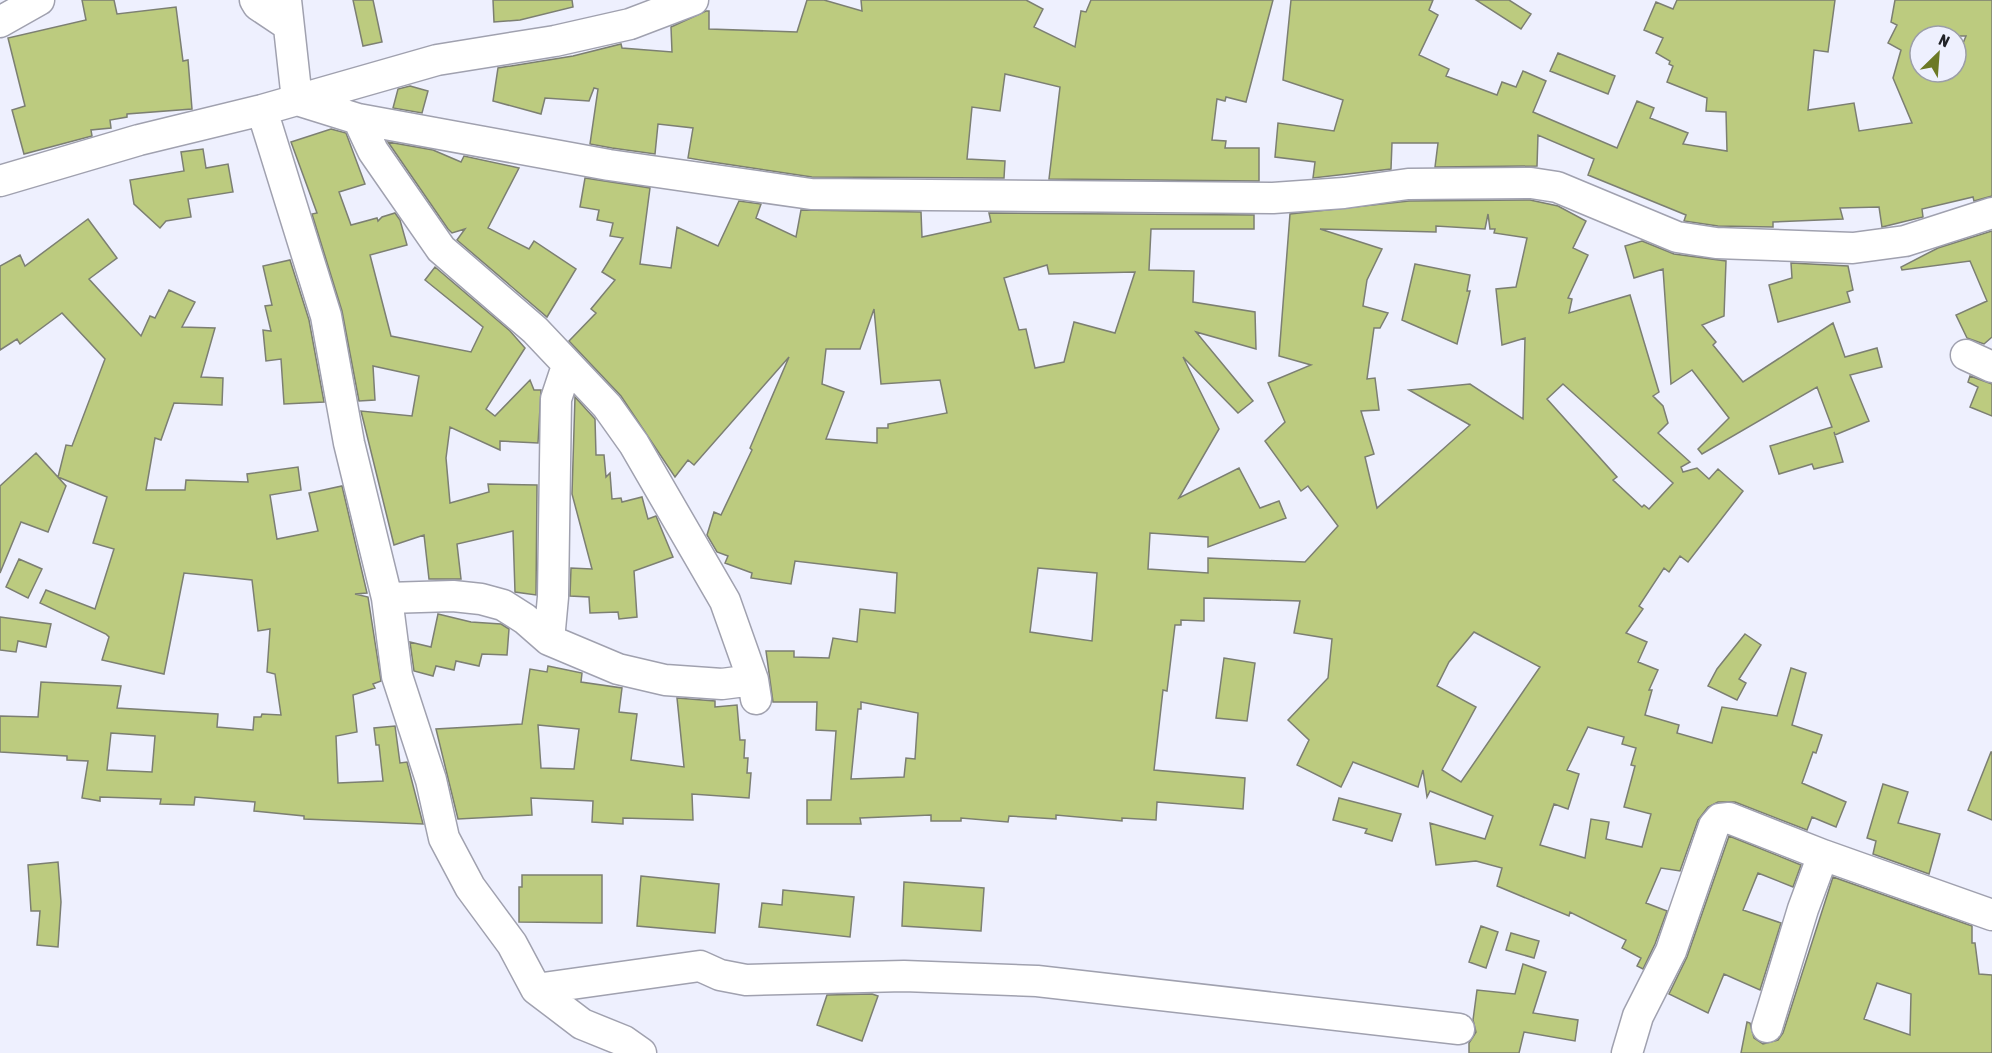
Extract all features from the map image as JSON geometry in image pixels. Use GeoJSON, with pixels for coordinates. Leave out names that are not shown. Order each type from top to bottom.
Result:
{"type":"FeatureCollection","features":[{"type":"Feature","properties":{"kind":"street"},"geometry":{"type":"LineString","coordinates":[[0,22],[39,0]]}},
{"type":"Feature","properties":{"kind":"street"},"geometry":{"type":"LineString","coordinates":[[255,0],[287,13],[297,99]]}},
{"type":"Feature","properties":{"kind":"street"},"geometry":{"type":"LineString","coordinates":[[0,181],[139,140],[262,110],[437,60],[555,41],[630,24],[693,0]]}},
{"type":"Feature","properties":{"kind":"street"},"geometry":{"type":"LineString","coordinates":[[297,99],[358,119],[609,165],[811,194],[1273,198],[1344,193],[1408,184],[1531,183],[1557,187],[1677,237],[1716,243],[1853,248],[1905,241],[1992,213]]}},
{"type":"Feature","properties":{"kind":"street"},"geometry":{"type":"LineString","coordinates":[[262,110],[326,316],[349,443],[387,598],[397,676],[431,780],[444,838],[470,887],[512,944],[536,989],[582,1024],[624,1041],[641,1053]]}},
{"type":"Feature","properties":{"kind":"street"},"geometry":{"type":"LineString","coordinates":[[358,119],[373,151],[441,249],[535,330],[607,406],[634,444],[725,601],[754,690],[722,684],[665,680],[618,669],[549,639],[510,610],[481,599],[453,596],[387,598]]}},
{"type":"Feature","properties":{"kind":"street"},"geometry":{"type":"LineString","coordinates":[[1966,355],[1992,367]]}},
{"type":"Feature","properties":{"kind":"street"},"geometry":{"type":"LineString","coordinates":[[549,639],[553,597],[556,399],[567,366]]}},
{"type":"Feature","properties":{"kind":"street"},"geometry":{"type":"LineString","coordinates":[[1627,1053],[1638,1016],[1671,951],[1714,826],[1720,819],[1729,818],[1824,855],[1992,915]]}},
{"type":"Feature","properties":{"kind":"street"},"geometry":{"type":"LineString","coordinates":[[1767,1027],[1803,909],[1824,855]]}},
{"type":"Feature","properties":{"kind":"street"},"geometry":{"type":"LineString","coordinates":[[536,989],[700,966],[720,975],[746,980],[904,976],[1037,981],[1459,1029]]}},
{"type":"Feature","properties":{"kind":"building"},"geometry":{"type":"Polygon","coordinates":[[[82,0],[114,0],[117,14],[176,7],[183,61],[188,60],[192,109],[127,114],[127,117],[110,120],[111,128],[91,130],[92,136],[24,154],[12,110],[25,106],[8,38],[86,20],[82,0]]]}},
{"type":"Feature","properties":{"kind":"building"},"geometry":{"type":"Polygon","coordinates":[[[353,0],[373,0],[382,42],[363,46],[353,0]]]}},
{"type":"Feature","properties":{"kind":"building"},"geometry":{"type":"Polygon","coordinates":[[[493,0],[572,0],[573,7],[520,20],[494,22],[493,0]]]}},
{"type":"Feature","properties":{"kind":"building"},"geometry":{"type":"Polygon","coordinates":[[[807,0],[824,0],[862,11],[861,0],[1026,0],[1043,9],[1034,27],[1075,47],[1081,11],[1086,12],[1091,0],[1273,0],[1246,102],[1226,97],[1225,101],[1217,99],[1212,140],[1226,141],[1225,148],[1259,148],[1259,181],[1049,179],[1060,87],[1005,74],[1000,111],[972,107],[967,159],[1005,161],[1004,178],[812,177],[712,162],[688,158],[693,128],[658,124],[655,154],[612,148],[590,144],[598,89],[594,88],[589,101],[545,98],[541,114],[493,101],[498,68],[573,56],[621,44],[622,48],[672,52],[671,27],[706,11],[709,11],[709,29],[797,32],[807,0]]]}},
{"type":"Feature","properties":{"kind":"building"},"geometry":{"type":"Polygon","coordinates":[[[1291,0],[1433,0],[1429,10],[1438,15],[1419,55],[1449,69],[1446,76],[1497,95],[1502,82],[1516,87],[1523,71],[1546,81],[1533,112],[1617,148],[1637,101],[1654,108],[1650,118],[1688,133],[1683,144],[1727,151],[1726,112],[1706,111],[1707,98],[1667,82],[1673,66],[1669,64],[1670,61],[1656,53],[1663,38],[1644,30],[1656,2],[1673,9],[1677,0],[1835,0],[1828,52],[1814,50],[1808,110],[1854,103],[1859,131],[1912,123],[1893,78],[1901,50],[1888,43],[1897,25],[1891,22],[1895,0],[1992,0],[1992,196],[1974,201],[1973,197],[1922,209],[1923,217],[1882,227],[1879,207],[1840,208],[1843,219],[1773,222],[1773,227],[1718,226],[1684,221],[1686,215],[1588,175],[1594,159],[1538,135],[1537,166],[1435,167],[1438,143],[1392,143],[1391,169],[1313,178],[1315,162],[1275,157],[1278,123],[1334,131],[1343,100],[1283,80],[1291,0]]]}},
{"type":"Feature","properties":{"kind":"building"},"geometry":{"type":"Polygon","coordinates":[[[1476,0],[1509,0],[1531,14],[1521,29],[1476,0]]]}},
{"type":"Feature","properties":{"kind":"building"},"geometry":{"type":"Polygon","coordinates":[[[1558,53],[1615,76],[1608,94],[1550,71],[1558,53]]]}},
{"type":"Feature","properties":{"kind":"building"},"geometry":{"type":"Polygon","coordinates":[[[410,86],[428,91],[422,113],[393,108],[398,89],[410,86]]]}},
{"type":"Feature","properties":{"kind":"building"},"geometry":{"type":"Polygon","coordinates":[[[331,129],[346,133],[365,184],[339,192],[351,225],[377,218],[378,221],[382,217],[395,213],[400,220],[407,245],[370,255],[391,336],[471,352],[483,327],[425,280],[435,267],[510,331],[525,348],[486,409],[495,416],[530,380],[534,390],[541,390],[538,443],[500,441],[500,450],[450,427],[446,458],[450,503],[489,492],[488,484],[537,485],[536,595],[515,592],[513,531],[457,544],[461,579],[429,579],[424,535],[394,545],[361,411],[412,416],[419,376],[373,366],[375,400],[359,401],[342,311],[312,214],[317,213],[291,142],[331,129]]]}},
{"type":"Feature","properties":{"kind":"building"},"geometry":{"type":"Polygon","coordinates":[[[388,142],[433,150],[461,162],[464,156],[519,168],[488,228],[529,249],[534,241],[576,269],[547,317],[457,240],[465,229],[452,233],[448,229],[388,142]]]}},
{"type":"Feature","properties":{"kind":"building"},"geometry":{"type":"Polygon","coordinates":[[[203,149],[206,168],[228,164],[233,192],[188,199],[191,217],[166,221],[160,228],[134,204],[130,180],[184,171],[181,152],[203,149]]]}},
{"type":"Feature","properties":{"kind":"building"},"geometry":{"type":"Polygon","coordinates":[[[585,178],[650,188],[640,264],[671,268],[677,227],[718,246],[739,201],[761,204],[756,218],[796,237],[801,210],[921,212],[922,237],[991,222],[989,213],[1254,215],[1254,229],[1151,229],[1149,270],[1194,271],[1193,302],[1255,312],[1256,349],[1196,332],[1253,401],[1238,413],[1183,357],[1219,429],[1179,498],[1239,468],[1260,508],[1279,501],[1286,518],[1208,547],[1208,537],[1150,533],[1148,569],[1208,573],[1208,558],[1305,562],[1338,526],[1308,486],[1301,491],[1265,441],[1285,422],[1268,383],[1311,365],[1279,356],[1290,214],[1409,201],[1530,200],[1558,206],[1586,221],[1573,248],[1588,255],[1568,298],[1572,299],[1569,313],[1630,295],[1659,392],[1653,396],[1663,406],[1668,423],[1658,433],[1690,462],[1681,467],[1683,472],[1697,468],[1709,479],[1718,469],[1743,491],[1688,562],[1680,556],[1669,572],[1664,568],[1639,606],[1643,609],[1626,633],[1647,642],[1638,662],[1658,670],[1649,690],[1652,690],[1645,715],[1679,725],[1677,733],[1712,743],[1722,707],[1777,716],[1791,668],[1806,673],[1792,725],[1822,735],[1802,783],[1846,802],[1836,827],[1812,817],[1807,830],[1735,802],[1718,802],[1708,807],[1698,820],[1680,871],[1661,868],[1646,903],[1667,911],[1643,969],[1637,966],[1641,958],[1622,948],[1626,940],[1570,912],[1569,916],[1497,886],[1502,868],[1476,861],[1436,865],[1430,823],[1485,839],[1493,816],[1430,791],[1427,797],[1423,770],[1418,787],[1353,762],[1341,787],[1297,765],[1309,740],[1288,720],[1328,678],[1332,639],[1294,633],[1300,601],[1204,598],[1204,621],[1181,620],[1181,625],[1175,625],[1167,691],[1163,690],[1154,770],[1245,778],[1243,809],[1157,802],[1156,820],[1122,818],[1122,821],[1056,815],[1056,819],[1009,816],[1008,822],[961,818],[961,821],[931,821],[931,815],[860,818],[861,824],[807,824],[807,800],[831,800],[836,731],[816,730],[817,702],[773,702],[766,651],[794,651],[794,657],[829,658],[833,638],[857,642],[860,609],[895,613],[897,573],[795,561],[791,584],[751,578],[752,573],[725,563],[728,556],[717,552],[707,535],[714,512],[721,515],[752,450],[750,448],[789,357],[694,465],[688,460],[675,477],[621,396],[569,341],[596,313],[591,309],[615,280],[602,272],[623,238],[610,236],[613,223],[597,220],[599,210],[580,207],[585,178]],[[1488,214],[1485,229],[1436,226],[1436,232],[1320,229],[1382,249],[1367,280],[1363,306],[1388,313],[1380,328],[1374,328],[1367,379],[1375,378],[1379,410],[1361,411],[1374,454],[1365,457],[1377,508],[1470,425],[1409,390],[1470,384],[1523,419],[1525,338],[1502,345],[1496,289],[1516,287],[1527,238],[1494,233],[1495,229],[1490,229],[1488,214]],[[1047,265],[1004,278],[1019,330],[1026,329],[1035,368],[1064,362],[1074,322],[1115,333],[1135,272],[1049,274],[1047,265]],[[874,309],[860,349],[826,349],[822,384],[844,392],[826,439],[877,443],[877,428],[888,428],[888,424],[947,413],[940,380],[881,384],[874,309]],[[1563,384],[1547,399],[1617,477],[1613,480],[1642,507],[1644,505],[1649,509],[1673,483],[1563,384]],[[1038,568],[1030,632],[1092,641],[1097,573],[1038,568]],[[1474,632],[1449,662],[1437,686],[1476,707],[1442,770],[1461,782],[1540,667],[1474,632]],[[861,702],[861,709],[858,709],[851,779],[904,777],[906,758],[915,759],[918,713],[861,702]],[[1588,727],[1567,770],[1579,774],[1568,809],[1554,804],[1540,845],[1585,858],[1591,819],[1609,822],[1606,839],[1642,847],[1651,814],[1624,807],[1635,766],[1631,765],[1636,748],[1622,744],[1624,737],[1588,727]]]}},
{"type":"Feature","properties":{"kind":"building"},"geometry":{"type":"Polygon","coordinates":[[[88,219],[117,258],[89,279],[141,336],[150,316],[155,318],[169,290],[195,302],[182,327],[215,328],[201,377],[223,378],[222,405],[174,403],[161,440],[155,438],[146,490],[185,490],[186,480],[248,482],[247,474],[298,467],[301,490],[270,495],[277,539],[318,531],[309,493],[342,486],[367,593],[355,594],[368,597],[381,681],[373,684],[375,688],[353,695],[357,732],[336,736],[338,783],[383,781],[379,745],[376,745],[374,728],[395,726],[400,763],[407,762],[423,824],[304,819],[304,816],[254,811],[255,802],[195,797],[194,805],[160,804],[161,799],[100,797],[100,801],[82,798],[88,761],[67,760],[67,756],[0,752],[0,716],[38,717],[41,682],[121,686],[117,708],[218,714],[217,727],[253,730],[254,717],[261,717],[262,714],[281,715],[275,674],[267,672],[270,629],[258,631],[252,580],[184,573],[164,674],[102,660],[109,637],[106,634],[40,603],[46,590],[95,609],[114,549],[93,543],[107,497],[58,477],[66,445],[72,446],[105,359],[62,313],[20,344],[17,339],[0,350],[0,266],[20,255],[25,266],[88,219]],[[111,733],[107,770],[152,772],[155,736],[111,733]]]}},
{"type":"Feature","properties":{"kind":"building"},"geometry":{"type":"Polygon","coordinates":[[[1992,231],[1992,337],[1984,344],[1967,338],[1956,315],[1987,301],[1970,261],[1902,270],[1901,267],[1938,248],[1992,231]]]}},
{"type":"Feature","properties":{"kind":"building"},"geometry":{"type":"Polygon","coordinates":[[[1642,241],[1674,254],[1726,261],[1724,316],[1702,325],[1716,342],[1713,345],[1743,382],[1833,323],[1845,357],[1877,348],[1882,367],[1850,375],[1869,421],[1835,435],[1834,432],[1843,462],[1814,469],[1812,464],[1779,474],[1770,446],[1832,427],[1817,387],[1702,454],[1698,449],[1729,418],[1692,370],[1671,384],[1663,269],[1634,278],[1625,246],[1642,241]]]}},
{"type":"Feature","properties":{"kind":"building"},"geometry":{"type":"Polygon","coordinates":[[[290,260],[309,320],[324,402],[284,404],[281,359],[266,361],[263,330],[271,331],[265,306],[272,305],[263,266],[290,260]]]}},
{"type":"Feature","properties":{"kind":"building"},"geometry":{"type":"Polygon","coordinates":[[[1791,263],[1848,266],[1853,290],[1847,292],[1850,302],[1778,322],[1769,285],[1792,278],[1791,263]]]}},
{"type":"Feature","properties":{"kind":"building"},"geometry":{"type":"Polygon","coordinates":[[[1415,264],[1470,275],[1467,291],[1470,291],[1457,344],[1402,320],[1415,264]]]}},
{"type":"Feature","properties":{"kind":"building"},"geometry":{"type":"Polygon","coordinates":[[[1970,376],[1992,384],[1992,416],[1970,407],[1978,387],[1968,382],[1970,376]]]}},
{"type":"Feature","properties":{"kind":"building"},"geometry":{"type":"Polygon","coordinates":[[[575,397],[595,419],[596,455],[604,455],[606,477],[610,473],[612,499],[621,498],[622,502],[642,497],[648,519],[656,516],[673,557],[634,571],[637,617],[619,619],[618,612],[590,613],[589,597],[570,596],[571,568],[592,569],[572,494],[575,397]]]}},
{"type":"Feature","properties":{"kind":"building"},"geometry":{"type":"Polygon","coordinates":[[[36,453],[66,486],[48,532],[21,522],[0,573],[0,486],[36,453]]]}},
{"type":"Feature","properties":{"kind":"building"},"geometry":{"type":"Polygon","coordinates":[[[19,559],[42,569],[28,598],[6,587],[19,559]]]}},
{"type":"Feature","properties":{"kind":"building"},"geometry":{"type":"Polygon","coordinates":[[[438,614],[471,622],[501,624],[509,629],[507,655],[482,654],[479,666],[456,661],[454,670],[436,666],[433,676],[414,671],[410,642],[431,647],[438,614]]]}},
{"type":"Feature","properties":{"kind":"building"},"geometry":{"type":"Polygon","coordinates":[[[0,617],[51,624],[46,647],[18,641],[16,652],[0,650],[0,617]]]}},
{"type":"Feature","properties":{"kind":"building"},"geometry":{"type":"Polygon","coordinates":[[[1745,634],[1761,645],[1739,679],[1746,683],[1737,700],[1708,686],[1717,669],[1745,634]]]}},
{"type":"Feature","properties":{"kind":"building"},"geometry":{"type":"Polygon","coordinates":[[[1224,658],[1255,663],[1247,721],[1216,718],[1224,658]]]}},
{"type":"Feature","properties":{"kind":"building"},"geometry":{"type":"Polygon","coordinates":[[[548,666],[582,673],[581,682],[622,688],[619,712],[637,714],[631,760],[684,767],[677,698],[715,701],[715,707],[737,705],[740,740],[745,740],[744,758],[748,758],[747,773],[751,773],[749,798],[692,794],[693,820],[623,818],[623,824],[592,822],[593,801],[531,798],[532,815],[458,819],[436,729],[522,724],[530,669],[547,672],[548,666]],[[538,725],[541,768],[574,769],[579,729],[538,725]]]}},
{"type":"Feature","properties":{"kind":"building"},"geometry":{"type":"Polygon","coordinates":[[[1992,752],[1992,820],[1968,810],[1992,752]]]}},
{"type":"Feature","properties":{"kind":"building"},"geometry":{"type":"Polygon","coordinates":[[[1883,784],[1908,792],[1898,823],[1940,834],[1929,874],[1873,854],[1876,841],[1867,838],[1883,784]]]}},
{"type":"Feature","properties":{"kind":"building"},"geometry":{"type":"Polygon","coordinates":[[[1339,798],[1401,814],[1392,841],[1365,833],[1367,829],[1333,820],[1339,798]]]}},
{"type":"Feature","properties":{"kind":"building"},"geometry":{"type":"Polygon","coordinates":[[[1729,836],[1801,865],[1793,887],[1758,873],[1743,910],[1781,923],[1760,990],[1724,974],[1708,1013],[1669,994],[1687,957],[1729,836]]]}},
{"type":"Feature","properties":{"kind":"building"},"geometry":{"type":"Polygon","coordinates":[[[58,862],[61,902],[58,947],[37,945],[40,911],[31,911],[28,865],[58,862]]]}},
{"type":"Feature","properties":{"kind":"building"},"geometry":{"type":"Polygon","coordinates":[[[522,875],[602,875],[602,923],[519,922],[519,887],[522,887],[522,875]]]}},
{"type":"Feature","properties":{"kind":"building"},"geometry":{"type":"Polygon","coordinates":[[[641,876],[719,884],[715,933],[637,926],[641,876]]]}},
{"type":"Feature","properties":{"kind":"building"},"geometry":{"type":"Polygon","coordinates":[[[1833,877],[1972,926],[1972,943],[1975,943],[1979,974],[1992,975],[1992,1053],[1741,1053],[1747,1022],[1750,1023],[1754,1038],[1763,1044],[1778,1040],[1783,1033],[1833,877]],[[1877,983],[1864,1019],[1910,1035],[1911,994],[1877,983]]]}},
{"type":"Feature","properties":{"kind":"building"},"geometry":{"type":"Polygon","coordinates":[[[904,882],[984,888],[981,931],[902,926],[904,882]]]}},
{"type":"Feature","properties":{"kind":"building"},"geometry":{"type":"Polygon","coordinates":[[[783,890],[854,897],[850,937],[759,927],[762,903],[782,905],[783,890]]]}},
{"type":"Feature","properties":{"kind":"building"},"geometry":{"type":"Polygon","coordinates":[[[1481,926],[1498,932],[1486,968],[1469,962],[1481,926]]]}},
{"type":"Feature","properties":{"kind":"building"},"geometry":{"type":"Polygon","coordinates":[[[1511,933],[1539,941],[1534,958],[1506,950],[1511,933]]]}},
{"type":"Feature","properties":{"kind":"building"},"geometry":{"type":"Polygon","coordinates":[[[1523,964],[1546,972],[1533,1013],[1578,1020],[1575,1041],[1524,1032],[1519,1053],[1469,1053],[1469,1043],[1476,1032],[1473,1020],[1477,990],[1515,994],[1523,964]]]}},
{"type":"Feature","properties":{"kind":"building"},"geometry":{"type":"Polygon","coordinates":[[[872,994],[878,996],[862,1041],[817,1025],[827,995],[872,994]]]}}]}
